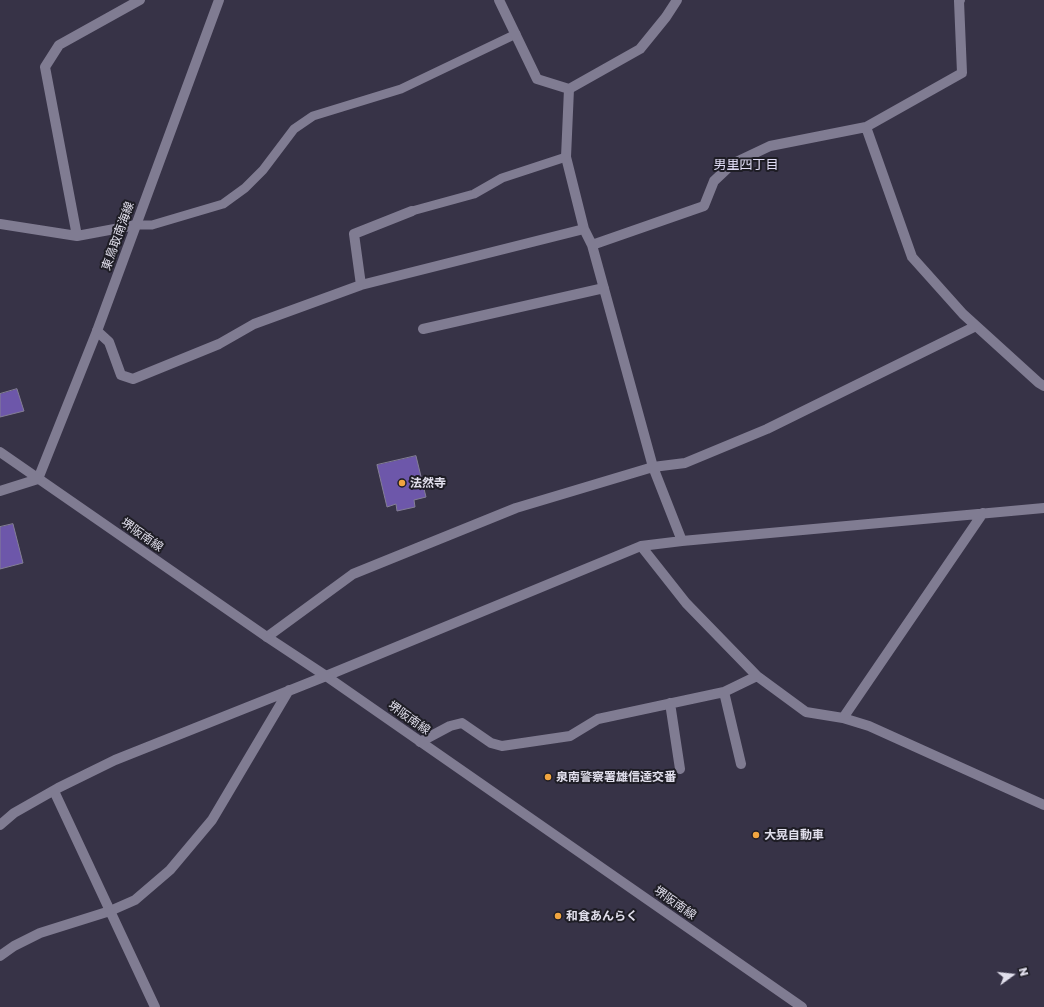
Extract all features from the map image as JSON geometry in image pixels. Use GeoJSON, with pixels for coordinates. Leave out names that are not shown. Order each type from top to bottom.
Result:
{"type":"FeatureCollection","features":[{"type":"Feature","properties":{"kind":"street"},"geometry":{"type":"LineString","coordinates":[[77,236],[45,66],[59,45],[140,0]]}},
{"type":"Feature","properties":{"kind":"street","name":"東鳥取南海線"},"geometry":{"type":"LineString","coordinates":[[38,479],[97,331],[219,0]]}},
{"type":"Feature","properties":{"kind":"street"},"geometry":{"type":"LineString","coordinates":[[499,0],[537,78],[569,89],[640,49],[666,17],[677,0]]}},
{"type":"Feature","properties":{"kind":"street"},"geometry":{"type":"LineString","coordinates":[[592,245],[704,206],[714,181],[732,164],[770,146],[866,127],[962,73],[958,1],[960,0]]}},
{"type":"Feature","properties":{"kind":"street"},"geometry":{"type":"LineString","coordinates":[[569,89],[566,157],[584,229],[592,245],[653,467],[682,542]]}},
{"type":"Feature","properties":{"kind":"street"},"geometry":{"type":"LineString","coordinates":[[866,127],[912,257],[963,314],[1044,386]]}},
{"type":"Feature","properties":{"kind":"street"},"geometry":{"type":"LineString","coordinates":[[362,285],[354,234],[412,211]]}},
{"type":"Feature","properties":{"kind":"street"},"geometry":{"type":"LineString","coordinates":[[0,224],[77,236],[136,225]]}},
{"type":"Feature","properties":{"kind":"street"},"geometry":{"type":"LineString","coordinates":[[97,331],[109,342],[121,375],[133,379],[219,344],[254,324],[362,285],[584,229]]}},
{"type":"Feature","properties":{"kind":"street"},"geometry":{"type":"LineString","coordinates":[[423,329],[604,288]]}},
{"type":"Feature","properties":{"kind":"street"},"geometry":{"type":"LineString","coordinates":[[267,637],[352,574],[516,508],[653,467],[684,463],[767,429],[976,326]]}},
{"type":"Feature","properties":{"kind":"street","name":"堺阪南線"},"geometry":{"type":"LineString","coordinates":[[0,452],[267,637],[326,676],[802,1007]]}},
{"type":"Feature","properties":{"kind":"street"},"geometry":{"type":"LineString","coordinates":[[0,491],[38,479]]}},
{"type":"Feature","properties":{"kind":"street"},"geometry":{"type":"LineString","coordinates":[[0,825],[14,813],[115,760],[326,676],[641,546],[1044,508]]}},
{"type":"Feature","properties":{"kind":"street"},"geometry":{"type":"LineString","coordinates":[[843,718],[983,513]]}},
{"type":"Feature","properties":{"kind":"street"},"geometry":{"type":"LineString","coordinates":[[641,546],[686,603],[757,676],[806,712],[843,718],[869,726],[1044,805]]}},
{"type":"Feature","properties":{"kind":"street"},"geometry":{"type":"LineString","coordinates":[[420,742],[450,726],[462,723],[491,743],[502,746],[570,736],[598,719],[724,692],[757,676]]}},
{"type":"Feature","properties":{"kind":"street"},"geometry":{"type":"LineString","coordinates":[[0,956],[14,946],[40,933],[110,911],[135,900],[170,870],[212,820],[290,690]]}},
{"type":"Feature","properties":{"kind":"street"},"geometry":{"type":"LineString","coordinates":[[724,692],[741,764]]}},
{"type":"Feature","properties":{"kind":"street"},"geometry":{"type":"LineString","coordinates":[[670,703],[680,769]]}},
{"type":"Feature","properties":{"kind":"street"},"geometry":{"type":"LineString","coordinates":[[54,791],[155,1007]]}},
{"type":"Feature","properties":{"kind":"lane"},"geometry":{"type":"LineString","coordinates":[[136,225],[152,225],[223,204],[245,188],[264,170],[294,129],[313,116],[400,89],[516,34]]}},
{"type":"Feature","properties":{"kind":"lane"},"geometry":{"type":"LineString","coordinates":[[412,211],[474,194],[502,178],[566,157]]}},
{"type":"Feature","properties":{"kind":"building"},"geometry":{"type":"Polygon","coordinates":[[[17,389],[24,411],[0,417],[0,394],[17,389]]]}},
{"type":"Feature","properties":{"kind":"building"},"geometry":{"type":"Polygon","coordinates":[[[416,456],[426,497],[414,500],[415,507],[397,511],[396,504],[387,507],[377,465],[416,456]]]}},
{"type":"Feature","properties":{"kind":"building"},"geometry":{"type":"Polygon","coordinates":[[[13,524],[23,563],[0,569],[0,527],[13,524]]]}},
{"type":"Feature","properties":{"kind":"place","name":"法然寺"},"geometry":{"type":"Point","coordinates":[402,483]}},
{"type":"Feature","properties":{"kind":"place","name":"泉南警察署雄信達交番"},"geometry":{"type":"Point","coordinates":[548,777]}},
{"type":"Feature","properties":{"kind":"place","name":"大晃自動車"},"geometry":{"type":"Point","coordinates":[756,835]}},
{"type":"Feature","properties":{"kind":"place","name":"和食あんらく"},"geometry":{"type":"Point","coordinates":[558,916]}},
{"type":"Feature","properties":{"kind":"district","name":"男里四丁目"},"geometry":{"type":"Point","coordinates":[746,165]}}]}
